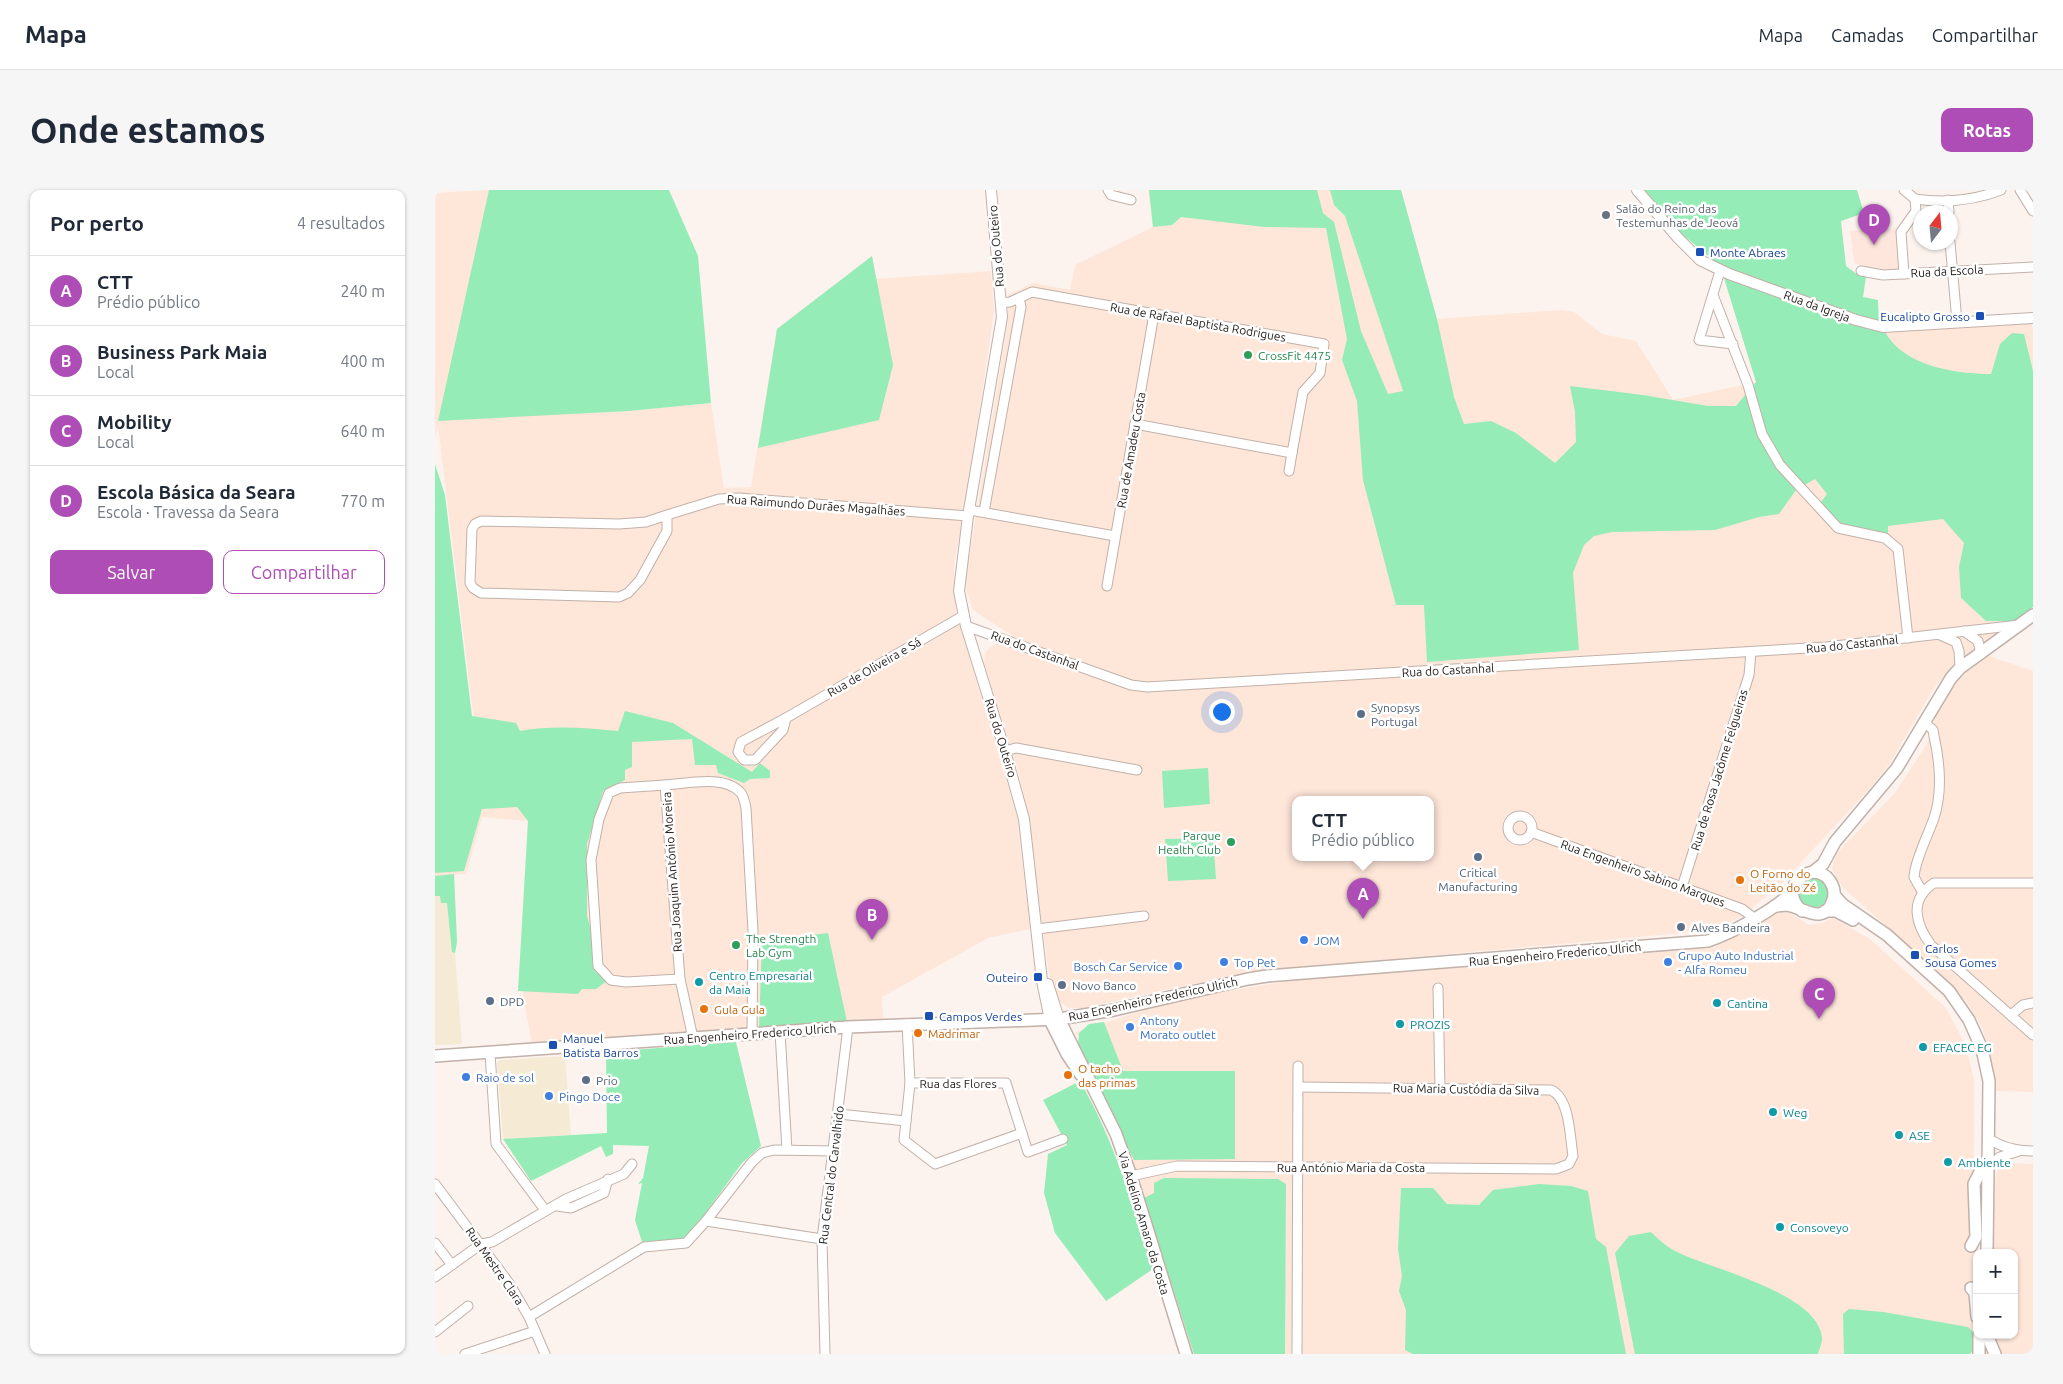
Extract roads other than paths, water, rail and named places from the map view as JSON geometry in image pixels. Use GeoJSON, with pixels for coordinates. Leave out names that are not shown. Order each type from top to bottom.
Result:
{"type":"FeatureCollection","features":[{"type":"Feature","properties":{"kind":"main road"},"geometry":{"type":"LineString","coordinates":[[1802,911],[1794,902],[1793,891],[1800,877],[1813,872],[1827,857],[1840,836],[1889,779],[1946,684],[1960,668],[2033,615]]}},
{"type":"Feature","properties":{"kind":"main road"},"geometry":{"type":"LineString","coordinates":[[1826,877],[1827,857]]}},
{"type":"Feature","properties":{"kind":"main road"},"geometry":{"type":"LineString","coordinates":[[1813,872],[1826,877],[1831,882],[1834,895],[1842,904],[1887,934],[1936,977],[1949,991],[1969,1020],[1986,1064],[1989,1081],[1988,1138],[1976,1249]]}},
{"type":"Feature","properties":{"kind":"main road","name":"Rua Engenheiro Frederico Ulrich"},"geometry":{"type":"LineString","coordinates":[[435,1056],[848,1027],[1055,1019],[1078,1016],[1267,976],[1708,941],[1735,930],[1793,891]]}},
{"type":"Feature","properties":{"kind":"main road"},"geometry":{"type":"LineString","coordinates":[[1825,911],[1830,906],[1834,895]]}},
{"type":"Feature","properties":{"kind":"main road"},"geometry":{"type":"LineString","coordinates":[[1771,906],[1788,905],[1813,914],[1825,911],[1836,911],[1844,914],[1882,940],[1935,986],[1961,1018],[1975,1051],[1981,1082],[1987,1249]]}},
{"type":"Feature","properties":{"kind":"main road"},"geometry":{"type":"LineString","coordinates":[[1070,1040],[1078,1016]]}},
{"type":"Feature","properties":{"kind":"main road","name":"Via Adelino Amaro da Costa"},"geometry":{"type":"LineString","coordinates":[[1055,1019],[1070,1040],[1116,1134],[1131,1176],[1186,1354]]}},
{"type":"Feature","properties":{"kind":"main road","name":"Via Adelino Amaro da Costa"},"geometry":{"type":"LineString","coordinates":[[1055,1019],[1067,1054],[1096,1094]]}},
{"type":"Feature","properties":{"kind":"main road"},"geometry":{"type":"LineString","coordinates":[[1971,1288],[1975,1294]]}},
{"type":"Feature","properties":{"kind":"main road"},"geometry":{"type":"LineString","coordinates":[[1979,1339],[1979,1354]]}},
{"type":"Feature","properties":{"kind":"main road"},"geometry":{"type":"LineString","coordinates":[[1984,1354],[1995,1354],[1989,1339]]}},
{"type":"Feature","properties":{"kind":"street","name":"Rua do Outeiro"},"geometry":{"type":"LineString","coordinates":[[991,190],[1001,303],[1000,334],[959,582],[965,621],[1005,751],[1023,819],[1041,969],[1055,1019]]}},
{"type":"Feature","properties":{"kind":"street"},"geometry":{"type":"LineString","coordinates":[[1108,190],[1111,195],[1131,200]]}},
{"type":"Feature","properties":{"kind":"street","name":"Rua da Igreja"},"geometry":{"type":"LineString","coordinates":[[1637,190],[1678,238],[1701,260],[1720,270],[1856,320],[1883,327],[2033,318]]}},
{"type":"Feature","properties":{"kind":"street"},"geometry":{"type":"LineString","coordinates":[[1904,190],[1915,199],[1948,200],[1981,198],[2001,190]]}},
{"type":"Feature","properties":{"kind":"street"},"geometry":{"type":"LineString","coordinates":[[2020,190],[2033,210]]}},
{"type":"Feature","properties":{"kind":"street"},"geometry":{"type":"LineString","coordinates":[[1904,274],[1901,232],[1916,211],[1915,199]]}},
{"type":"Feature","properties":{"kind":"street"},"geometry":{"type":"LineString","coordinates":[[1948,200],[1948,205]]}},
{"type":"Feature","properties":{"kind":"street"},"geometry":{"type":"LineString","coordinates":[[1951,250],[1957,322]]}},
{"type":"Feature","properties":{"kind":"street","name":"Rua da Escola"},"geometry":{"type":"LineString","coordinates":[[1861,271],[1883,275],[2033,268]]}},
{"type":"Feature","properties":{"kind":"street"},"geometry":{"type":"LineString","coordinates":[[1720,270],[1699,340],[1733,344]]}},
{"type":"Feature","properties":{"kind":"street","name":"Rua de Rafael Baptista Rodrigues"},"geometry":{"type":"LineString","coordinates":[[1019,298],[1032,292],[1324,344],[1320,373],[1303,392],[1292,453]]}},
{"type":"Feature","properties":{"kind":"street"},"geometry":{"type":"LineString","coordinates":[[1713,295],[1733,344],[1762,434],[1780,465],[1838,528],[1885,538],[1898,549],[1907,638]]}},
{"type":"Feature","properties":{"kind":"street","name":"Rua do Outeiro"},"geometry":{"type":"LineString","coordinates":[[984,512],[1021,307],[1019,298],[1011,302],[1001,303]]}},
{"type":"Feature","properties":{"kind":"street","name":"Rua de Amadeu Costa"},"geometry":{"type":"LineString","coordinates":[[1107,586],[1154,314]]}},
{"type":"Feature","properties":{"kind":"street"},"geometry":{"type":"LineString","coordinates":[[1135,424],[1292,453],[1289,471]]}},
{"type":"Feature","properties":{"kind":"street","name":"Rua Raimundo Durães Magalhães"},"geometry":{"type":"LineString","coordinates":[[667,515],[667,531],[640,580],[629,593],[619,597],[481,593],[473,588],[470,583],[472,529],[475,524],[481,521],[619,524],[646,522],[667,515],[704,503],[734,498],[969,513]]}},
{"type":"Feature","properties":{"kind":"street"},"geometry":{"type":"LineString","coordinates":[[969,513],[984,512],[1115,536]]}},
{"type":"Feature","properties":{"kind":"street","name":"Rua do Castanhal"},"geometry":{"type":"LineString","coordinates":[[965,621],[1131,684],[1147,687],[1826,647],[2020,625]]}},
{"type":"Feature","properties":{"kind":"street","name":"Rua de Oliveira e Sá"},"geometry":{"type":"LineString","coordinates":[[786,718],[783,730],[755,760],[744,760],[738,752],[741,742],[965,621]]}},
{"type":"Feature","properties":{"kind":"street"},"geometry":{"type":"LineString","coordinates":[[1964,630],[1978,641],[1978,656]]}},
{"type":"Feature","properties":{"kind":"street"},"geometry":{"type":"LineString","coordinates":[[1940,635],[1978,656]]}},
{"type":"Feature","properties":{"kind":"street"},"geometry":{"type":"LineString","coordinates":[[1955,642],[1959,650],[1960,668]]}},
{"type":"Feature","properties":{"kind":"street","name":"Rua de Rosa Jacôme Felgueiras"},"geometry":{"type":"LineString","coordinates":[[1682,887],[1749,674],[1751,652]]}},
{"type":"Feature","properties":{"kind":"street"},"geometry":{"type":"LineString","coordinates":[[1923,893],[1914,877],[1915,870],[1934,817],[1938,801],[1940,774],[1935,736],[1933,730],[1924,722]]}},
{"type":"Feature","properties":{"kind":"street"},"geometry":{"type":"LineString","coordinates":[[1005,751],[1016,748],[1137,770]]}},
{"type":"Feature","properties":{"kind":"street","name":"Rua Joaquim António Moreira"},"geometry":{"type":"LineString","coordinates":[[693,1038],[680,979],[665,785],[722,783],[735,788],[742,794],[746,808],[753,932],[752,1034]]}},
{"type":"Feature","properties":{"kind":"street"},"geometry":{"type":"LineString","coordinates":[[665,785],[620,788],[609,793],[599,819],[591,860],[597,957],[598,966],[611,980],[626,982],[680,979]]}},
{"type":"Feature","properties":{"kind":"street","name":"Rua Engenheiro Sabino Marques"},"geometry":{"type":"LineString","coordinates":[[1531,832],[1742,910],[1754,918]]}},
{"type":"Feature","properties":{"kind":"street"},"geometry":{"type":"LineString","coordinates":[[2033,883],[1941,882],[1934,884],[1923,893],[1916,917],[1920,931],[1931,945],[2033,1036]]}},
{"type":"Feature","properties":{"kind":"street"},"geometry":{"type":"LineString","coordinates":[[1037,929],[1143,916]]}},
{"type":"Feature","properties":{"kind":"street"},"geometry":{"type":"LineString","coordinates":[[1438,988],[1440,1089]]}},
{"type":"Feature","properties":{"kind":"street"},"geometry":{"type":"LineString","coordinates":[[2011,1015],[2023,1005],[2033,1003]]}},
{"type":"Feature","properties":{"kind":"street"},"geometry":{"type":"LineString","coordinates":[[907,1024],[910,1084],[904,1140],[935,1164],[1022,1133],[1028,1152],[1063,1140]]}},
{"type":"Feature","properties":{"kind":"street","name":"Rua Central do Carvalhido"},"geometry":{"type":"LineString","coordinates":[[825,1354],[822,1239],[839,1114],[848,1027]]}},
{"type":"Feature","properties":{"kind":"street"},"geometry":{"type":"LineString","coordinates":[[779,1032],[787,1150]]}},
{"type":"Feature","properties":{"kind":"street"},"geometry":{"type":"LineString","coordinates":[[490,1053],[496,1144],[545,1210]]}},
{"type":"Feature","properties":{"kind":"street"},"geometry":{"type":"LineString","coordinates":[[1297,1354],[1298,1066]]}},
{"type":"Feature","properties":{"kind":"street","name":"Rua das Flores"},"geometry":{"type":"LineString","coordinates":[[910,1084],[1006,1083],[1022,1133]]}},
{"type":"Feature","properties":{"kind":"street","name":"Rua Maria Custódia da Silva"},"geometry":{"type":"LineString","coordinates":[[1299,1088],[1546,1090],[1557,1093],[1564,1103],[1573,1156],[1569,1164]]}},
{"type":"Feature","properties":{"kind":"street"},"geometry":{"type":"LineString","coordinates":[[839,1114],[906,1121]]}},
{"type":"Feature","properties":{"kind":"street"},"geometry":{"type":"LineString","coordinates":[[1988,1138],[1997,1145],[2019,1151],[2033,1152]]}},
{"type":"Feature","properties":{"kind":"street"},"geometry":{"type":"LineString","coordinates":[[529,1317],[644,1247],[686,1244],[751,1162],[762,1153],[775,1150],[834,1151]]}},
{"type":"Feature","properties":{"kind":"street"},"geometry":{"type":"LineString","coordinates":[[1984,1168],[2000,1157],[2019,1151]]}},
{"type":"Feature","properties":{"kind":"street"},"geometry":{"type":"LineString","coordinates":[[435,1277],[481,1244],[492,1242],[545,1210],[557,1206],[571,1208],[604,1192],[608,1179],[624,1174],[632,1164]]}},
{"type":"Feature","properties":{"kind":"street","name":"Rua António Maria da Costa"},"geometry":{"type":"LineString","coordinates":[[1131,1176],[1177,1166],[1556,1169],[1569,1164]]}},
{"type":"Feature","properties":{"kind":"street","name":"Rua Mestre Clara"},"geometry":{"type":"LineString","coordinates":[[436,1187],[481,1244],[529,1317],[545,1354]]}},
{"type":"Feature","properties":{"kind":"street"},"geometry":{"type":"LineString","coordinates":[[706,1221],[822,1239]]}},
{"type":"Feature","properties":{"kind":"street"},"geometry":{"type":"LineString","coordinates":[[435,1242],[452,1265]]}},
{"type":"Feature","properties":{"kind":"street"},"geometry":{"type":"LineString","coordinates":[[435,1332],[468,1306]]}},
{"type":"Feature","properties":{"kind":"street"},"geometry":{"type":"LineString","coordinates":[[465,1354],[535,1331]]}},
{"type":"Feature","properties":{"kind":"place","name":"Salão do Reino das Testemunhas de Jeová"},"geometry":{"type":"Point","coordinates":[1606,215]}},
{"type":"Feature","properties":{"kind":"place","name":"Escola Básica da Seara"},"geometry":{"type":"Point","coordinates":[1874,245]}},
{"type":"Feature","properties":{"kind":"place","name":"Monte Abraes"},"geometry":{"type":"Point","coordinates":[1700,252]}},
{"type":"Feature","properties":{"kind":"place","name":"Eucalipto Grosso"},"geometry":{"type":"Point","coordinates":[1980,316]}},
{"type":"Feature","properties":{"kind":"place","name":"CrossFit 4475"},"geometry":{"type":"Point","coordinates":[1248,355]}},
{"type":"Feature","properties":{"kind":"place","name":"Synopsys Portugal"},"geometry":{"type":"Point","coordinates":[1361,714]}},
{"type":"Feature","properties":{"kind":"place","name":"Parque Health Club"},"geometry":{"type":"Point","coordinates":[1231,842]}},
{"type":"Feature","properties":{"kind":"place","name":"Critical Manufacturing"},"geometry":{"type":"Point","coordinates":[1478,857]}},
{"type":"Feature","properties":{"kind":"place","name":"O Forno do Leitão do Zé"},"geometry":{"type":"Point","coordinates":[1740,880]}},
{"type":"Feature","properties":{"kind":"place","name":"CTT"},"geometry":{"type":"Point","coordinates":[1363,919]}},
{"type":"Feature","properties":{"kind":"place","name":"Alves Bandeira"},"geometry":{"type":"Point","coordinates":[1681,927]}},
{"type":"Feature","properties":{"kind":"place","name":"Business Park Maia"},"geometry":{"type":"Point","coordinates":[872,940]}},
{"type":"Feature","properties":{"kind":"place","name":"JOM"},"geometry":{"type":"Point","coordinates":[1304,940]}},
{"type":"Feature","properties":{"kind":"place","name":"The Strength Lab Gym"},"geometry":{"type":"Point","coordinates":[736,945]}},
{"type":"Feature","properties":{"kind":"place","name":"Carlos Sousa Gomes"},"geometry":{"type":"Point","coordinates":[1915,955]}},
{"type":"Feature","properties":{"kind":"place","name":"Top Pet"},"geometry":{"type":"Point","coordinates":[1224,962]}},
{"type":"Feature","properties":{"kind":"place","name":"Grupo Auto Industrial - Alfa Romeu"},"geometry":{"type":"Point","coordinates":[1668,962]}},
{"type":"Feature","properties":{"kind":"place","name":"Bosch Car Service"},"geometry":{"type":"Point","coordinates":[1178,966]}},
{"type":"Feature","properties":{"kind":"place","name":"Outeiro"},"geometry":{"type":"Point","coordinates":[1038,977]}},
{"type":"Feature","properties":{"kind":"place","name":"Centro Empresarial da Maia"},"geometry":{"type":"Point","coordinates":[699,982]}},
{"type":"Feature","properties":{"kind":"place","name":"Novo Banco"},"geometry":{"type":"Point","coordinates":[1062,985]}},
{"type":"Feature","properties":{"kind":"place","name":"DPD"},"geometry":{"type":"Point","coordinates":[490,1001]}},
{"type":"Feature","properties":{"kind":"place","name":"Cantina"},"geometry":{"type":"Point","coordinates":[1717,1003]}},
{"type":"Feature","properties":{"kind":"place","name":"Gula Gula"},"geometry":{"type":"Point","coordinates":[704,1009]}},
{"type":"Feature","properties":{"kind":"place","name":"Campos Verdes"},"geometry":{"type":"Point","coordinates":[929,1016]}},
{"type":"Feature","properties":{"kind":"place","name":"Mobility"},"geometry":{"type":"Point","coordinates":[1819,1019]}},
{"type":"Feature","properties":{"kind":"place","name":"PROZIS"},"geometry":{"type":"Point","coordinates":[1400,1024]}},
{"type":"Feature","properties":{"kind":"place","name":"Antony Morato outlet"},"geometry":{"type":"Point","coordinates":[1130,1027]}},
{"type":"Feature","properties":{"kind":"place","name":"Madrimar"},"geometry":{"type":"Point","coordinates":[918,1033]}},
{"type":"Feature","properties":{"kind":"place","name":"Manuel Batista Barros"},"geometry":{"type":"Point","coordinates":[553,1045]}},
{"type":"Feature","properties":{"kind":"place","name":"EFACEC EG"},"geometry":{"type":"Point","coordinates":[1923,1047]}},
{"type":"Feature","properties":{"kind":"place","name":"O tacho das primas"},"geometry":{"type":"Point","coordinates":[1068,1075]}},
{"type":"Feature","properties":{"kind":"place","name":"Raio de sol"},"geometry":{"type":"Point","coordinates":[466,1077]}},
{"type":"Feature","properties":{"kind":"place","name":"Prio"},"geometry":{"type":"Point","coordinates":[586,1080]}},
{"type":"Feature","properties":{"kind":"place","name":"Pingo Doce"},"geometry":{"type":"Point","coordinates":[549,1096]}},
{"type":"Feature","properties":{"kind":"place","name":"Weg"},"geometry":{"type":"Point","coordinates":[1773,1112]}},
{"type":"Feature","properties":{"kind":"place","name":"ASE"},"geometry":{"type":"Point","coordinates":[1899,1135]}},
{"type":"Feature","properties":{"kind":"place","name":"Ambiente"},"geometry":{"type":"Point","coordinates":[1948,1162]}},
{"type":"Feature","properties":{"kind":"place","name":"Consoveyo"},"geometry":{"type":"Point","coordinates":[1780,1227]}}]}
